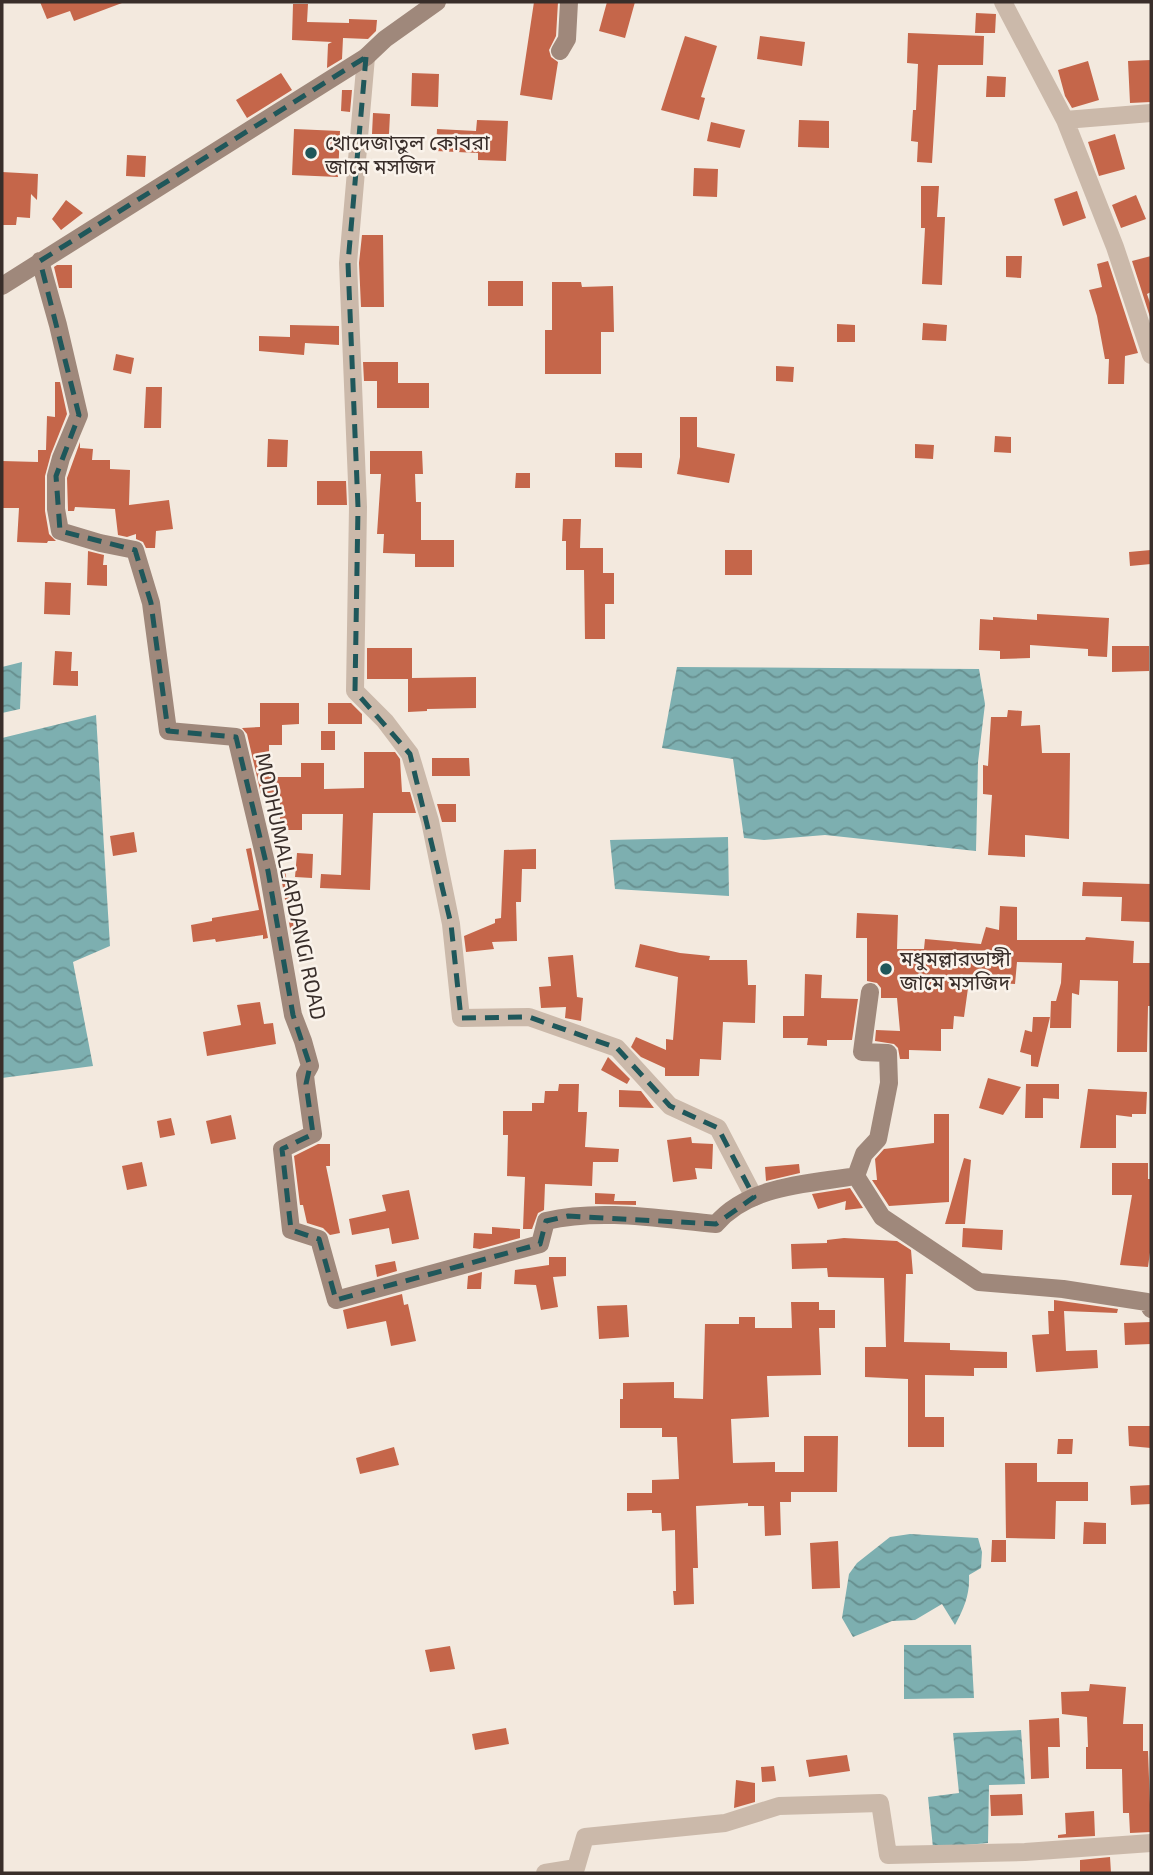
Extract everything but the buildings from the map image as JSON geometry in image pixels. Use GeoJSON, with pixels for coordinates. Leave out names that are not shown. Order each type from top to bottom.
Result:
{"type":"FeatureCollection","features":[{"type":"Feature","properties":{"kind":"street"},"geometry":{"type":"LineString","coordinates":[[2,286],[366,57],[385,39],[437,2]]}},
{"type":"Feature","properties":{"kind":"street"},"geometry":{"type":"LineString","coordinates":[[560,51],[567,39],[569,2]]}},
{"type":"Feature","properties":{"kind":"street"},"geometry":{"type":"LineString","coordinates":[[1003,2],[1065,120],[1115,247],[1151,355]]}},
{"type":"Feature","properties":{"kind":"street"},"geometry":{"type":"LineString","coordinates":[[366,57],[348,263],[358,507],[355,691],[385,721],[410,754],[430,821],[451,924],[461,1018],[529,1017],[617,1048],[670,1106],[718,1128],[754,1197]]}},
{"type":"Feature","properties":{"kind":"street"},"geometry":{"type":"LineString","coordinates":[[1065,120],[1151,113]]}},
{"type":"Feature","properties":{"kind":"street","name":"MODHUMALLARDANGI ROAD"},"geometry":{"type":"LineString","coordinates":[[40,261],[79,415],[56,476],[56,509],[60,531],[135,550],[151,603],[168,732],[236,737],[268,872],[293,1016],[310,1066],[305,1075],[313,1134],[282,1149],[291,1230],[318,1239],[336,1300],[540,1244],[546,1222],[568,1216],[640,1217],[716,1224],[726,1213],[770,1191],[856,1176]]}},
{"type":"Feature","properties":{"kind":"street"},"geometry":{"type":"LineString","coordinates":[[870,992],[862,1052],[888,1053],[889,1083],[878,1139],[864,1154],[856,1176],[883,1217],[979,1282],[1063,1289],[1147,1302],[1151,1309]]}},
{"type":"Feature","properties":{"kind":"street"},"geometry":{"type":"LineString","coordinates":[[545,1873],[576,1868],[585,1837],[725,1823],[779,1806],[880,1802],[888,1855],[1025,1852],[1151,1843]]}},
{"type":"Feature","properties":{"kind":"highlighted area"},"geometry":{"type":"Polygon","coordinates":[[[366,57],[348,263],[358,507],[355,691],[410,754],[451,924],[461,1018],[529,1017],[617,1048],[670,1106],[718,1128],[754,1197],[716,1224],[568,1216],[546,1221],[540,1244],[336,1300],[319,1239],[291,1230],[282,1149],[313,1134],[306,1084],[310,1066],[293,1015],[268,871],[236,737],[168,731],[151,603],[135,550],[60,531],[56,476],[79,415],[40,261],[366,57]]]}},
{"type":"Feature","properties":{"kind":"water"},"geometry":{"type":"Polygon","coordinates":[[[22,662],[20,709],[2,713],[2,667],[22,662]]]}},
{"type":"Feature","properties":{"kind":"water"},"geometry":{"type":"Polygon","coordinates":[[[677,667],[979,669],[985,704],[978,762],[976,851],[825,835],[764,840],[744,838],[733,759],[662,748],[677,667]]]}},
{"type":"Feature","properties":{"kind":"water"},"geometry":{"type":"Polygon","coordinates":[[[96,715],[110,946],[73,962],[93,1066],[2,1078],[2,738],[96,715]]]}},
{"type":"Feature","properties":{"kind":"water"},"geometry":{"type":"Polygon","coordinates":[[[728,837],[729,896],[615,889],[610,840],[728,837]]]}},
{"type":"Feature","properties":{"kind":"water"},"geometry":{"type":"Polygon","coordinates":[[[910,1534],[978,1538],[982,1552],[981,1568],[969,1575],[966,1601],[955,1625],[942,1604],[915,1620],[892,1621],[853,1637],[842,1618],[849,1574],[857,1563],[890,1537],[910,1534]]]}},
{"type":"Feature","properties":{"kind":"water"},"geometry":{"type":"Polygon","coordinates":[[[904,1645],[971,1645],[974,1698],[904,1699],[904,1645]]]}},
{"type":"Feature","properties":{"kind":"water"},"geometry":{"type":"Polygon","coordinates":[[[1021,1730],[1025,1784],[989,1785],[988,1843],[933,1848],[928,1797],[959,1793],[953,1733],[1021,1730]]]}},
{"type":"Feature","properties":{"kind":"place","name":"খোদেজাতুল কোবরা জামে মসজিদ"},"geometry":{"type":"Point","coordinates":[311,153]}},
{"type":"Feature","properties":{"kind":"place","name":"মধুমল্লারডাঙ্গী জামে মসজিদ"},"geometry":{"type":"Point","coordinates":[886,969]}}]}
